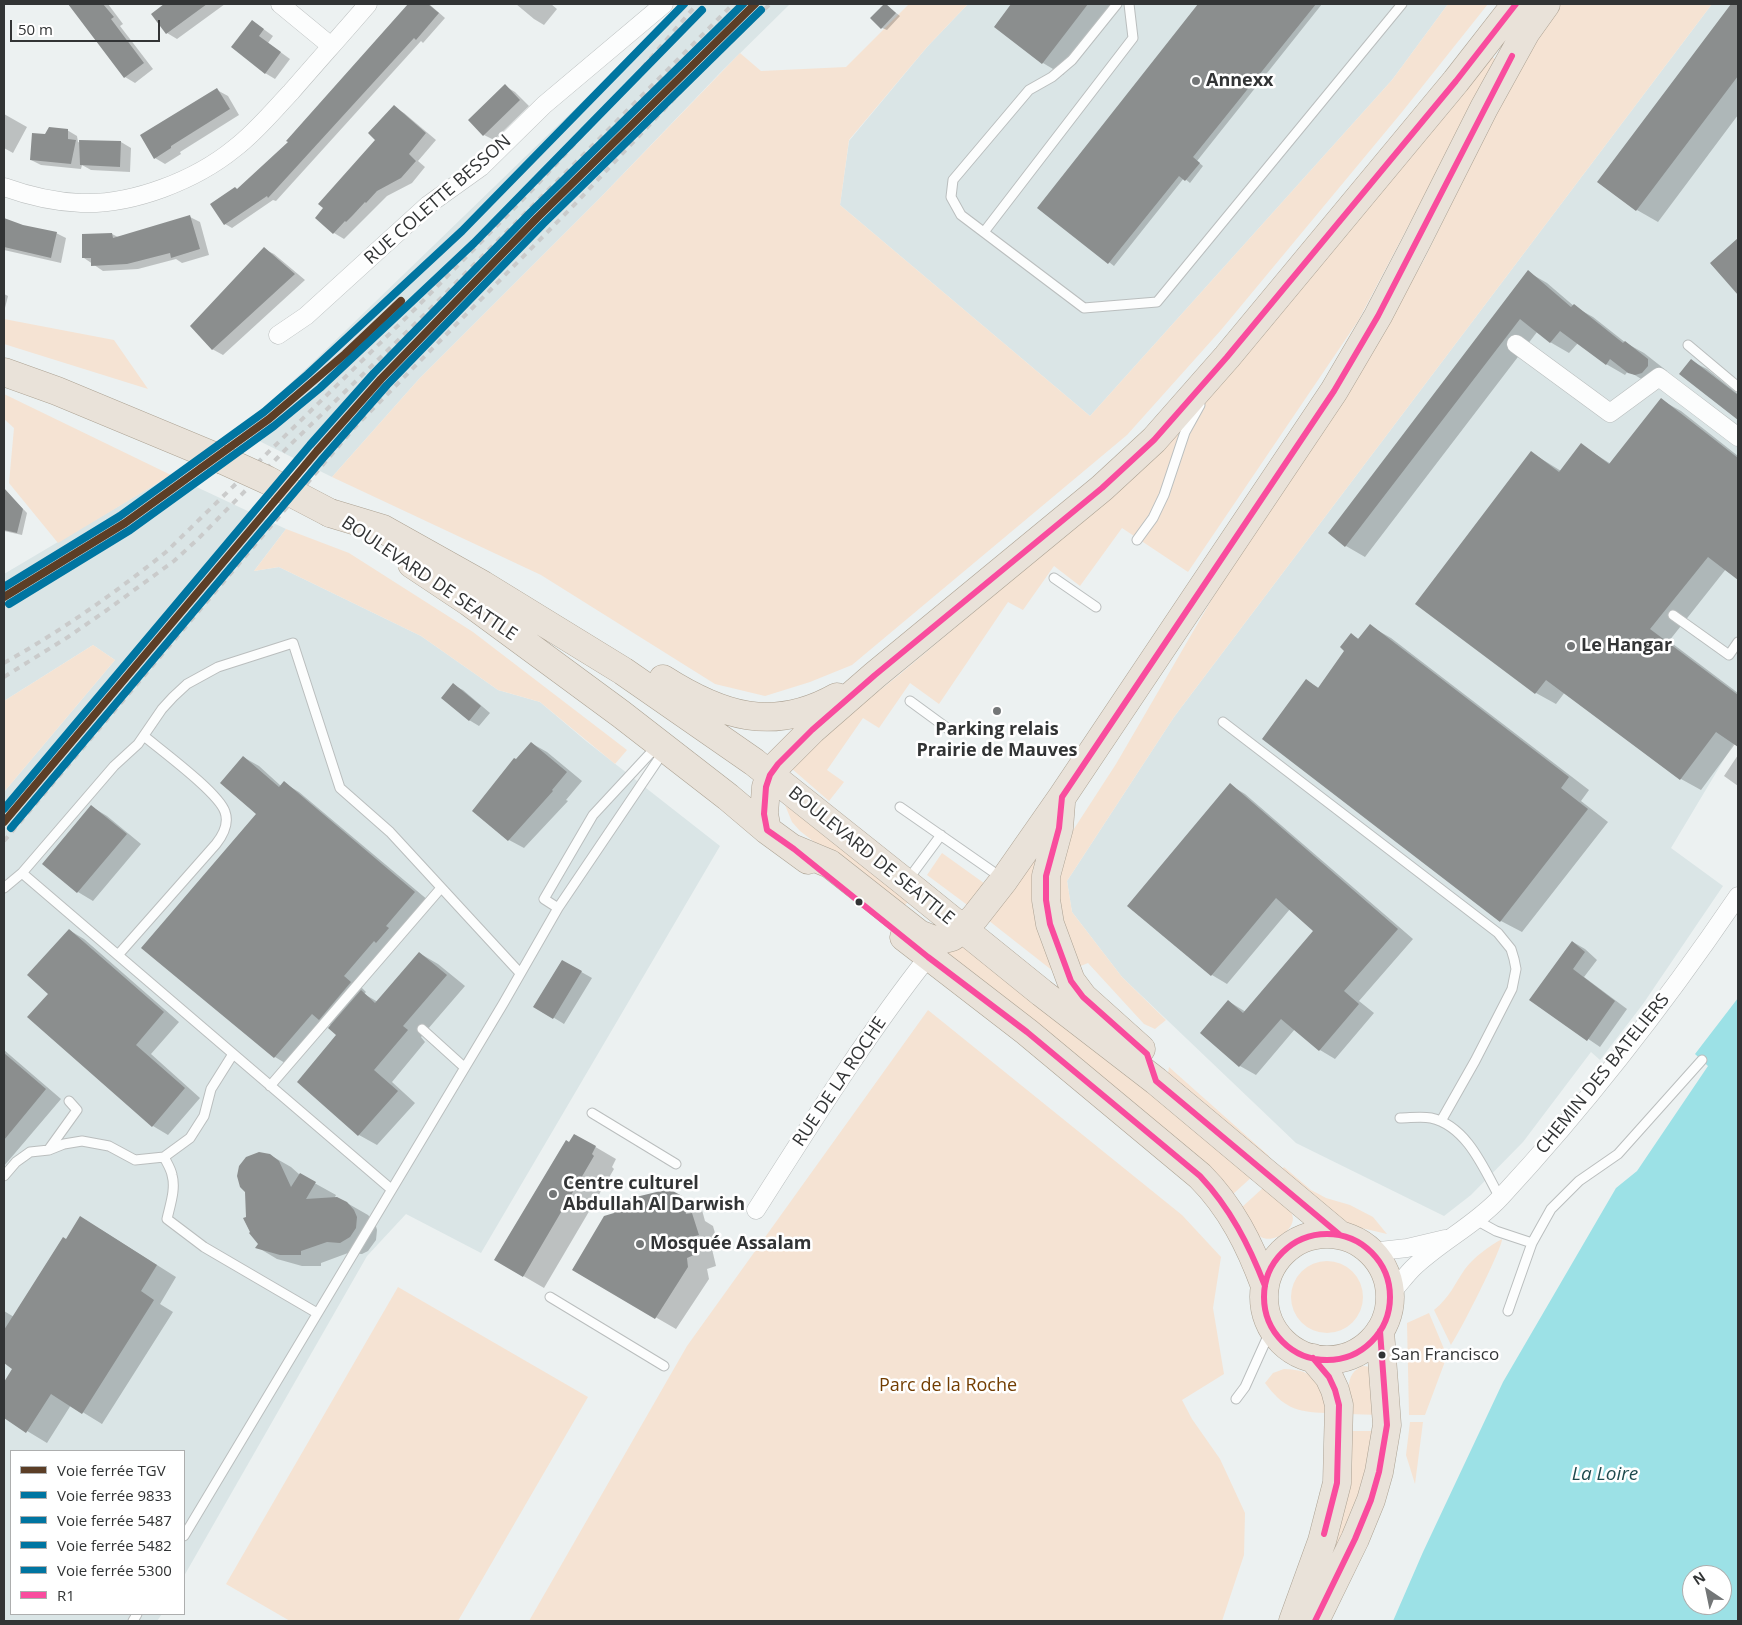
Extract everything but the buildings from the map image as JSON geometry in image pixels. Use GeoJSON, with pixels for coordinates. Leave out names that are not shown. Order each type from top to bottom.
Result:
{"type":"FeatureCollection","features":[{"type":"Feature","properties":{"kind":"main road"},"geometry":{"type":"LineString","coordinates":[[767,830],[764,814],[765,796],[770,775],[778,764],[812,730],[875,675],[1102,488],[1154,440],[1227,357],[1456,81],[1516,4]]}},
{"type":"Feature","properties":{"kind":"main road"},"geometry":{"type":"LineString","coordinates":[[963,930],[985,906],[1062,797],[1334,391],[1396,282],[1484,108],[1526,32],[1546,4]]}},
{"type":"Feature","properties":{"kind":"main road"},"geometry":{"type":"LineString","coordinates":[[4,372],[57,391],[182,443],[267,480],[330,513]]}},
{"type":"Feature","properties":{"kind":"main road","name":"BOULEVARD DE SEATTLE"},"geometry":{"type":"LineString","coordinates":[[330,513],[383,529],[483,585],[623,671],[706,729],[770,775],[1042,993],[1156,1081],[1340,1235]]}},
{"type":"Feature","properties":{"kind":"main road","name":"BOULEVARD DE SEATTLE"},"geometry":{"type":"LineString","coordinates":[[330,513],[462,597],[728,796],[767,830],[794,849],[928,957],[1027,1032],[1200,1176],[1221,1199],[1241,1230],[1266,1286]]}},
{"type":"Feature","properties":{"kind":"main road"},"geometry":{"type":"LineString","coordinates":[[483,585],[540,601],[687,694],[742,716],[766,718],[812,710],[875,675]]}},
{"type":"Feature","properties":{"kind":"main road"},"geometry":{"type":"LineString","coordinates":[[662,746],[665,739],[681,731],[706,729]]}},
{"type":"Feature","properties":{"kind":"main road"},"geometry":{"type":"LineString","coordinates":[[1062,797],[1059,828],[1046,876],[1046,900],[1050,924],[1071,981],[1083,996],[1147,1054],[1156,1081]]}},
{"type":"Feature","properties":{"kind":"main road","name":"BOULEVARD DE SEATTLE"},"geometry":{"type":"LineString","coordinates":[[794,849],[830,864],[919,934],[937,941],[952,938],[963,930]]}},
{"type":"Feature","properties":{"kind":"main road"},"geometry":{"type":"LineString","coordinates":[[1340,1235],[1351,1239],[1372,1252],[1385,1271],[1390,1294],[1387,1317],[1380,1332],[1373,1340],[1355,1353],[1335,1359],[1313,1358],[1300,1354],[1289,1347],[1272,1327],[1267,1314],[1266,1286],[1273,1266],[1297,1242],[1312,1236],[1340,1235]]}},
{"type":"Feature","properties":{"kind":"main road"},"geometry":{"type":"LineString","coordinates":[[1315,1621],[1355,1539],[1380,1472],[1387,1425],[1380,1332]]}},
{"type":"Feature","properties":{"kind":"main road"},"geometry":{"type":"LineString","coordinates":[[1293,1621],[1322,1541],[1337,1483],[1339,1404],[1329,1377],[1313,1358]]}},
{"type":"Feature","properties":{"kind":"street"},"geometry":{"type":"LineString","coordinates":[[280,4],[332,46]]}},
{"type":"Feature","properties":{"kind":"street"},"geometry":{"type":"LineString","coordinates":[[4,187],[35,197],[83,203],[114,200],[177,184],[209,167],[236,148],[261,125],[368,4]]}},
{"type":"Feature","properties":{"kind":"street","name":"RUE COLETTE BESSON"},"geometry":{"type":"LineString","coordinates":[[278,335],[306,316],[428,205],[481,167],[544,105],[664,4]]}},
{"type":"Feature","properties":{"kind":"street"},"geometry":{"type":"LineString","coordinates":[[1516,344],[1610,413],[1660,377],[1738,437]]}},
{"type":"Feature","properties":{"kind":"street","name":"CHEMIN DES BATELIERS"},"geometry":{"type":"LineString","coordinates":[[1390,1294],[1413,1268],[1476,1220],[1500,1198],[1546,1146],[1630,1046],[1700,952],[1738,896]]}},
{"type":"Feature","properties":{"kind":"street","name":"RUE DE LA ROCHE"},"geometry":{"type":"LineString","coordinates":[[756,1210],[832,1092],[905,986],[928,957]]}},
{"type":"Feature","properties":{"kind":"street","name":"CHEMIN DES BATELIERS"},"geometry":{"type":"LineString","coordinates":[[1372,1252],[1426,1245],[1452,1237]]}},
{"type":"Feature","properties":{"kind":"lane"},"geometry":{"type":"LineString","coordinates":[[1117,4],[1072,60],[1052,77],[1029,90],[953,180],[951,198],[961,215],[1084,308],[1157,302],[1402,4]]}},
{"type":"Feature","properties":{"kind":"lane"},"geometry":{"type":"LineString","coordinates":[[984,232],[1133,38],[1128,4]]}},
{"type":"Feature","properties":{"kind":"lane"},"geometry":{"type":"LineString","coordinates":[[1688,345],[1738,387]]}},
{"type":"Feature","properties":{"kind":"lane"},"geometry":{"type":"LineString","coordinates":[[1137,540],[1152,518],[1164,495],[1185,432],[1227,357]]}},
{"type":"Feature","properties":{"kind":"lane"},"geometry":{"type":"LineString","coordinates":[[1054,578],[1096,607]]}},
{"type":"Feature","properties":{"kind":"lane"},"geometry":{"type":"LineString","coordinates":[[1673,615],[1729,655],[1738,642]]}},
{"type":"Feature","properties":{"kind":"lane"},"geometry":{"type":"LineString","coordinates":[[4,888],[22,873],[114,766],[138,744],[162,709],[187,684],[218,667],[293,643],[340,788],[390,832],[520,973]]}},
{"type":"Feature","properties":{"kind":"lane"},"geometry":{"type":"LineString","coordinates":[[910,701],[951,731]]}},
{"type":"Feature","properties":{"kind":"lane"},"geometry":{"type":"LineString","coordinates":[[1223,722],[1498,933],[1511,949],[1516,970],[1512,989],[1475,1061],[1441,1121]]}},
{"type":"Feature","properties":{"kind":"lane"},"geometry":{"type":"LineString","coordinates":[[118,955],[216,844],[223,834],[226,822],[226,813],[221,803],[144,736]]}},
{"type":"Feature","properties":{"kind":"lane"},"geometry":{"type":"LineString","coordinates":[[558,908],[544,898],[593,815],[662,746]]}},
{"type":"Feature","properties":{"kind":"lane"},"geometry":{"type":"LineString","coordinates":[[185,1534],[558,908],[662,746]]}},
{"type":"Feature","properties":{"kind":"lane"},"geometry":{"type":"LineString","coordinates":[[900,807],[1004,880]]}},
{"type":"Feature","properties":{"kind":"lane"},"geometry":{"type":"LineString","coordinates":[[906,883],[941,835]]}},
{"type":"Feature","properties":{"kind":"lane"},"geometry":{"type":"LineString","coordinates":[[22,873],[391,1189]]}},
{"type":"Feature","properties":{"kind":"lane"},"geometry":{"type":"LineString","coordinates":[[270,1086],[440,888]]}},
{"type":"Feature","properties":{"kind":"lane"},"geometry":{"type":"LineString","coordinates":[[422,1029],[464,1067]]}},
{"type":"Feature","properties":{"kind":"lane"},"geometry":{"type":"LineString","coordinates":[[4,1176],[16,1162],[30,1152],[49,1150],[64,1144],[82,1141],[109,1146],[135,1160],[164,1157],[190,1138],[204,1116],[212,1089],[233,1054]]}},
{"type":"Feature","properties":{"kind":"lane"},"geometry":{"type":"LineString","coordinates":[[1508,1311],[1532,1243],[1551,1209],[1579,1181],[1618,1154],[1702,1060]]}},
{"type":"Feature","properties":{"kind":"lane"},"geometry":{"type":"LineString","coordinates":[[49,1150],[77,1110],[69,1101]]}},
{"type":"Feature","properties":{"kind":"lane"},"geometry":{"type":"LineString","coordinates":[[592,1113],[676,1164]]}},
{"type":"Feature","properties":{"kind":"lane"},"geometry":{"type":"LineString","coordinates":[[1400,1118],[1430,1117],[1441,1121],[1462,1136],[1474,1152],[1500,1198]]}},
{"type":"Feature","properties":{"kind":"lane"},"geometry":{"type":"LineString","coordinates":[[164,1157],[172,1175],[173,1183],[167,1219],[204,1247],[317,1312]]}},
{"type":"Feature","properties":{"kind":"lane"},"geometry":{"type":"LineString","coordinates":[[1476,1220],[1496,1232],[1532,1243]]}},
{"type":"Feature","properties":{"kind":"lane"},"geometry":{"type":"LineString","coordinates":[[550,1297],[664,1366]]}},
{"type":"Feature","properties":{"kind":"lane"},"geometry":{"type":"LineString","coordinates":[[1236,1399],[1245,1387],[1272,1327]]}},
{"type":"Feature","properties":{"kind":"shaded area"},"geometry":{"type":"Polygon","coordinates":[[[681,4],[790,4],[419,379],[332,477],[239,431],[311,364],[681,4]]]}},
{"type":"Feature","properties":{"kind":"shaded area"},"geometry":{"type":"Polygon","coordinates":[[[968,4],[1448,4],[1392,80],[1090,416],[840,205],[849,141],[927,47],[968,4]]]}},
{"type":"Feature","properties":{"kind":"shaded area"},"geometry":{"type":"Polygon","coordinates":[[[1712,4],[1738,4],[1738,736],[1671,848],[1723,886],[1643,1004],[1600,1060],[1591,1052],[1523,1142],[1471,1195],[1444,1216],[1296,1143],[1122,977],[1072,912],[1067,881],[1174,717],[1712,4]]]}},
{"type":"Feature","properties":{"kind":"shaded area"},"geometry":{"type":"Polygon","coordinates":[[[171,475],[286,529],[254,571],[279,567],[421,636],[498,690],[540,702],[586,741],[720,846],[481,1253],[406,1214],[367,1256],[185,1574],[185,1450],[10,1450],[10,1615],[161,1615],[157,1621],[4,1621],[4,792],[115,660],[93,645],[4,701],[4,574],[171,475]]]}},
{"type":"Feature","properties":{"kind":"green space"},"geometry":{"type":"Polygon","coordinates":[[[909,4],[968,4],[927,47],[849,140],[840,205],[1090,416],[1392,80],[1448,4],[1488,4],[1402,112],[1221,330],[1127,435],[852,665],[810,682],[765,696],[715,684],[541,575],[332,477],[419,379],[601,197],[740,53],[761,71],[846,67],[909,4]]]}},
{"type":"Feature","properties":{"kind":"green space"},"geometry":{"type":"Polygon","coordinates":[[[1558,4],[1712,4],[1174,717],[1067,881],[1072,912],[1122,977],[1166,1020],[1155,1029],[1144,1024],[1088,963],[1078,967],[1057,907],[1057,875],[1070,835],[1116,764],[1226,575],[1331,415],[1424,260],[1491,122],[1558,4]]]}},
{"type":"Feature","properties":{"kind":"green space"},"geometry":{"type":"Polygon","coordinates":[[[1489,54],[1496,60],[1358,321],[1188,572],[1122,528],[1080,586],[1054,566],[1023,610],[1008,602],[939,704],[910,683],[879,728],[863,718],[827,770],[844,782],[829,801],[791,768],[814,742],[899,675],[1142,470],[1243,356],[1489,54]]]}},
{"type":"Feature","properties":{"kind":"green space"},"geometry":{"type":"Polygon","coordinates":[[[4,319],[114,340],[148,389],[4,344],[4,319]]]}},
{"type":"Feature","properties":{"kind":"green space"},"geometry":{"type":"Polygon","coordinates":[[[4,394],[171,475],[58,543],[9,483],[14,428],[4,419],[4,394]]]}},
{"type":"Feature","properties":{"kind":"green space"},"geometry":{"type":"Polygon","coordinates":[[[286,529],[349,553],[473,632],[627,750],[615,764],[540,702],[498,690],[421,636],[279,567],[254,571],[286,529]]]}},
{"type":"Feature","properties":{"kind":"green space"},"geometry":{"type":"Polygon","coordinates":[[[93,645],[115,660],[4,792],[4,701],[93,645]]]}},
{"type":"Feature","properties":{"kind":"green space"},"geometry":{"type":"Polygon","coordinates":[[[785,805],[909,901],[901,909],[800,831],[792,822],[785,805]]]}},
{"type":"Feature","properties":{"kind":"green space"},"geometry":{"type":"Polygon","coordinates":[[[1041,851],[1058,975],[988,920],[1041,851]]]}},
{"type":"Feature","properties":{"kind":"green space"},"geometry":{"type":"Polygon","coordinates":[[[942,853],[988,886],[970,907],[927,875],[942,853]]]}},
{"type":"Feature","properties":{"kind":"green space"},"geometry":{"type":"Polygon","coordinates":[[[963,943],[1254,1175],[1232,1195],[940,950],[963,943]]]}},
{"type":"Feature","properties":{"kind":"green space","name":"Parc de la Roche"},"geometry":{"type":"Polygon","coordinates":[[[928,1010],[1182,1215],[1221,1257],[1213,1308],[1224,1374],[1182,1400],[1192,1419],[1220,1459],[1245,1513],[1244,1555],[1222,1621],[529,1621],[687,1346],[928,1010]]]}},
{"type":"Feature","properties":{"kind":"green space"},"geometry":{"type":"Polygon","coordinates":[[[1169,1067],[1269,1156],[1263,1160],[1168,1073],[1169,1067]]]}},
{"type":"Feature","properties":{"kind":"green space"},"geometry":{"type":"Polygon","coordinates":[[[1284,1167],[1311,1190],[1326,1198],[1350,1205],[1373,1217],[1387,1234],[1353,1226],[1339,1218],[1280,1171],[1284,1167]]]}},
{"type":"Feature","properties":{"kind":"green space"},"geometry":{"type":"Polygon","coordinates":[[[1265,1186],[1288,1207],[1293,1220],[1288,1230],[1283,1234],[1266,1239],[1255,1231],[1241,1208],[1265,1186]]]}},
{"type":"Feature","properties":{"kind":"green space"},"geometry":{"type":"Polygon","coordinates":[[[1502,1239],[1471,1309],[1451,1345],[1434,1310],[1448,1296],[1473,1260],[1487,1248],[1502,1239]]]}},
{"type":"Feature","properties":{"kind":"green space"},"geometry":{"type":"Polygon","coordinates":[[[1327,1261],[1347,1267],[1357,1277],[1363,1297],[1357,1317],[1347,1327],[1327,1333],[1307,1327],[1297,1317],[1291,1297],[1297,1277],[1307,1267],[1327,1261]]]}},
{"type":"Feature","properties":{"kind":"green space"},"geometry":{"type":"Polygon","coordinates":[[[398,1287],[588,1397],[458,1621],[290,1621],[226,1584],[398,1287]]]}},
{"type":"Feature","properties":{"kind":"green space"},"geometry":{"type":"Polygon","coordinates":[[[1429,1313],[1447,1356],[1425,1415],[1409,1415],[1407,1323],[1429,1313]]]}},
{"type":"Feature","properties":{"kind":"green space"},"geometry":{"type":"Polygon","coordinates":[[[1363,1366],[1372,1367],[1378,1415],[1349,1414],[1348,1386],[1352,1374],[1363,1366]]]}},
{"type":"Feature","properties":{"kind":"green space"},"geometry":{"type":"Polygon","coordinates":[[[1284,1369],[1298,1370],[1308,1374],[1325,1390],[1326,1413],[1291,1407],[1278,1398],[1265,1383],[1273,1373],[1284,1369]]]}},
{"type":"Feature","properties":{"kind":"green space"},"geometry":{"type":"Polygon","coordinates":[[[1410,1422],[1423,1422],[1415,1484],[1406,1455],[1410,1422]]]}},
{"type":"Feature","properties":{"kind":"green space"},"geometry":{"type":"Polygon","coordinates":[[[1349,1431],[1378,1431],[1376,1450],[1307,1621],[1349,1431]]]}},
{"type":"Feature","properties":{"kind":"water","name":"La Loire"},"geometry":{"type":"Polygon","coordinates":[[[1738,998],[1738,1621],[1393,1621],[1423,1552],[1503,1382],[1616,1188],[1637,1171],[1708,1066],[1695,1054],[1738,998]]]}},
{"type":"Feature","properties":{"kind":"railway"},"geometry":{"type":"LineString","coordinates":[[4,663],[87,611],[166,552],[415,309],[534,188],[613,102],[697,4]]}},
{"type":"Feature","properties":{"kind":"railway"},"geometry":{"type":"LineString","coordinates":[[4,677],[107,610],[174,561],[198,539],[733,4]]}},
{"type":"Feature","properties":{"kind":"railway"},"geometry":{"type":"LineString","coordinates":[[4,841],[354,428],[576,203],[685,87],[770,4]]}},
{"type":"Feature","properties":{"kind":"rail line","name":"5300"},"geometry":{"type":"LineString","coordinates":[[4,587],[120,516],[264,412],[308,374],[462,231],[684,4]]}},
{"type":"Feature","properties":{"kind":"rail line","name":"5487"},"geometry":{"type":"LineString","coordinates":[[4,809],[310,445],[374,373],[531,212],[743,4]]}},
{"type":"Feature","properties":{"kind":"rail line","name":"TGV"},"geometry":{"type":"LineString","coordinates":[[4,822],[317,451],[381,379],[537,218],[755,4]]}},
{"type":"Feature","properties":{"kind":"rail line","name":"5482"},"geometry":{"type":"LineString","coordinates":[[9,604],[130,530],[274,426],[320,388],[474,243],[702,10]]}},
{"type":"Feature","properties":{"kind":"rail line","name":"9833"},"geometry":{"type":"LineString","coordinates":[[11,828],[387,385],[543,224],[761,10]]}},
{"type":"Feature","properties":{"kind":"rail line","name":"TGV"},"geometry":{"type":"LineString","coordinates":[[4,597],[125,523],[269,419],[345,354],[401,301]]}},
{"type":"Feature","properties":{"kind":"transit line","name":"R1"},"geometry":{"type":"LineString","coordinates":[[1265,1286],[1230,1214],[1200,1176],[1027,1032],[928,957],[794,849],[767,830],[764,814],[766,787],[770,775],[778,764],[812,730],[875,675],[1102,488],[1154,440],[1227,357],[1456,81],[1516,4]]}},
{"type":"Feature","properties":{"kind":"transit line","name":"R1"},"geometry":{"type":"LineString","coordinates":[[1340,1235],[1156,1081],[1147,1054],[1083,997],[1071,981],[1050,924],[1046,900],[1046,876],[1059,828],[1062,797],[1334,391],[1378,316],[1512,56]]}},
{"type":"Feature","properties":{"kind":"transit line","name":"R1"},"geometry":{"type":"LineString","coordinates":[[1327,1234],[1351,1239],[1371,1253],[1385,1273],[1390,1297],[1385,1321],[1371,1341],[1351,1355],[1327,1360],[1303,1355],[1283,1341],[1269,1321],[1264,1297],[1269,1273],[1283,1253],[1303,1239],[1327,1234]]}},
{"type":"Feature","properties":{"kind":"transit line","name":"R1"},"geometry":{"type":"LineString","coordinates":[[1315,1621],[1355,1539],[1371,1500],[1379,1472],[1387,1425],[1380,1331]]}},
{"type":"Feature","properties":{"kind":"transit line","name":"R1"},"geometry":{"type":"LineString","coordinates":[[1313,1358],[1329,1377],[1339,1405],[1337,1483],[1324,1534]]}},
{"type":"Feature","properties":{"kind":"place","name":"Annexx"},"geometry":{"type":"Point","coordinates":[1196,81]}},
{"type":"Feature","properties":{"kind":"place","name":"Le Hangar"},"geometry":{"type":"Point","coordinates":[1571,646]}},
{"type":"Feature","properties":{"kind":"place","name":"Parking relais Prairie de Mauves"},"geometry":{"type":"Point","coordinates":[997,711]}},
{"type":"Feature","properties":{"kind":"place","name":"Centre culturel Abdullah Al Darwish"},"geometry":{"type":"Point","coordinates":[553,1194]}},
{"type":"Feature","properties":{"kind":"place","name":"Mosquée Assalam"},"geometry":{"type":"Point","coordinates":[640,1244]}},
{"type":"Feature","properties":{"kind":"place","name":"San Francisco"},"geometry":{"type":"Point","coordinates":[1382,1355]}}]}
